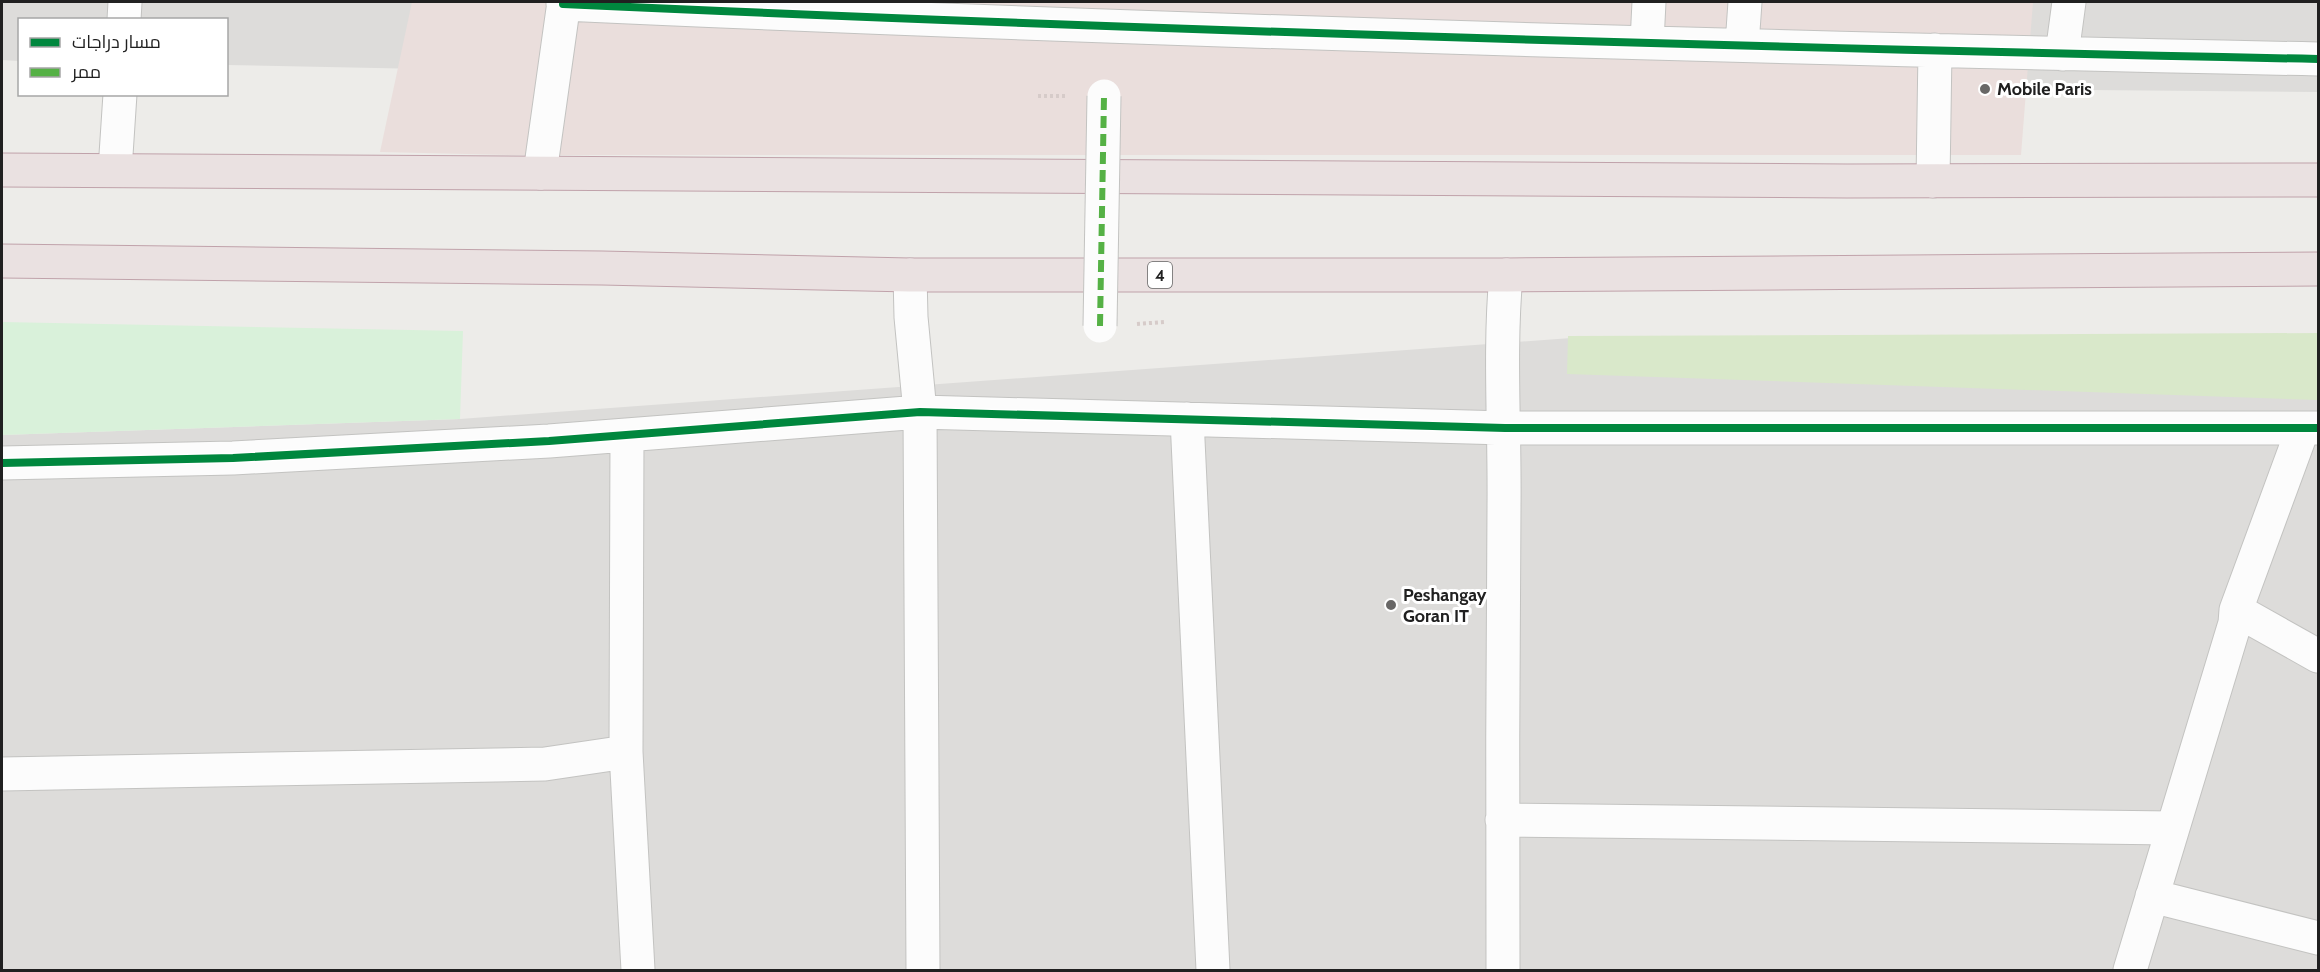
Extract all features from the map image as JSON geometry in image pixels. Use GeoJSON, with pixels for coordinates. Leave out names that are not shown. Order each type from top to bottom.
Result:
{"type":"FeatureCollection","features":[{"type":"Feature","properties":{"kind":"highway"},"geometry":{"type":"LineString","coordinates":[[2,170],[1933,181],[2319,180]]}},
{"type":"Feature","properties":{"kind":"highway","name":"4"},"geometry":{"type":"LineString","coordinates":[[2,261],[602,268],[910,275],[1506,275],[2319,269]]}},
{"type":"Feature","properties":{"kind":"street"},"geometry":{"type":"LineString","coordinates":[[124,18],[125,2]]}},
{"type":"Feature","properties":{"kind":"street"},"geometry":{"type":"LineString","coordinates":[[1647,42],[1649,2]]}},
{"type":"Feature","properties":{"kind":"street"},"geometry":{"type":"LineString","coordinates":[[1742,45],[1745,2]]}},
{"type":"Feature","properties":{"kind":"street"},"geometry":{"type":"LineString","coordinates":[[2062,54],[2069,2]]}},
{"type":"Feature","properties":{"kind":"street"},"geometry":{"type":"LineString","coordinates":[[540,173],[563,3],[904,11],[1647,42],[2319,59]]}},
{"type":"Feature","properties":{"kind":"street"},"geometry":{"type":"LineString","coordinates":[[1933,181],[1935,51]]}},
{"type":"Feature","properties":{"kind":"street"},"geometry":{"type":"LineString","coordinates":[[115,170],[120,96]]}},
{"type":"Feature","properties":{"kind":"street"},"geometry":{"type":"LineString","coordinates":[[1100,326],[1104,96]]}},
{"type":"Feature","properties":{"kind":"street"},"geometry":{"type":"LineString","coordinates":[[910,275],[911,317],[920,412],[923,970]]}},
{"type":"Feature","properties":{"kind":"street"},"geometry":{"type":"LineString","coordinates":[[1503,970],[1505,428],[1502,323],[1506,275]]}},
{"type":"Feature","properties":{"kind":"street"},"geometry":{"type":"LineString","coordinates":[[2,463],[233,458],[549,441],[920,412],[1505,428],[2311,428],[2236,610],[2235,623],[2130,970]]}},
{"type":"Feature","properties":{"kind":"street"},"geometry":{"type":"LineString","coordinates":[[1187,419],[1213,970]]}},
{"type":"Feature","properties":{"kind":"street"},"geometry":{"type":"LineString","coordinates":[[627,435],[626,752],[638,970]]}},
{"type":"Feature","properties":{"kind":"street"},"geometry":{"type":"LineString","coordinates":[[2236,610],[2319,656]]}},
{"type":"Feature","properties":{"kind":"street"},"geometry":{"type":"LineString","coordinates":[[2,774],[545,764],[626,752]]}},
{"type":"Feature","properties":{"kind":"street"},"geometry":{"type":"LineString","coordinates":[[1502,820],[2172,828]]}},
{"type":"Feature","properties":{"kind":"street"},"geometry":{"type":"LineString","coordinates":[[2152,896],[2319,938]]}},
{"type":"Feature","properties":{"kind":"shaded area"},"geometry":{"type":"Polygon","coordinates":[[[2,2],[2318,2],[2318,92],[963,80],[228,65],[228,18],[18,18],[18,61],[2,60],[2,2]]]}},
{"type":"Feature","properties":{"kind":"shaded area"},"geometry":{"type":"Polygon","coordinates":[[[412,2],[2033,2],[2021,155],[511,155],[380,152],[412,2]]]}},
{"type":"Feature","properties":{"kind":"shaded area"},"geometry":{"type":"Polygon","coordinates":[[[1598,336],[2318,398],[2318,970],[2,970],[2,435],[460,419],[1598,336]]]}},
{"type":"Feature","properties":{"kind":"green space"},"geometry":{"type":"Polygon","coordinates":[[[2,322],[463,331],[460,419],[2,435],[2,322]]]}},
{"type":"Feature","properties":{"kind":"green space"},"geometry":{"type":"Polygon","coordinates":[[[2318,333],[2318,400],[1567,374],[1568,336],[2318,333]]]}},
{"type":"Feature","properties":{"kind":"marked path"},"geometry":{"type":"LineString","coordinates":[[1100,326],[1104,96]]}},
{"type":"Feature","properties":{"kind":"cycle path"},"geometry":{"type":"LineString","coordinates":[[563,4],[1440,37],[2318,59]]}},
{"type":"Feature","properties":{"kind":"cycle path"},"geometry":{"type":"LineString","coordinates":[[2,463],[233,458],[549,441],[920,412],[1505,428],[2318,428]]}},
{"type":"Feature","properties":{"kind":"place","name":"Mobile Paris"},"geometry":{"type":"Point","coordinates":[1985,89]}},
{"type":"Feature","properties":{"kind":"place","name":"Peshangay Goran IT"},"geometry":{"type":"Point","coordinates":[1391,605]}}]}
